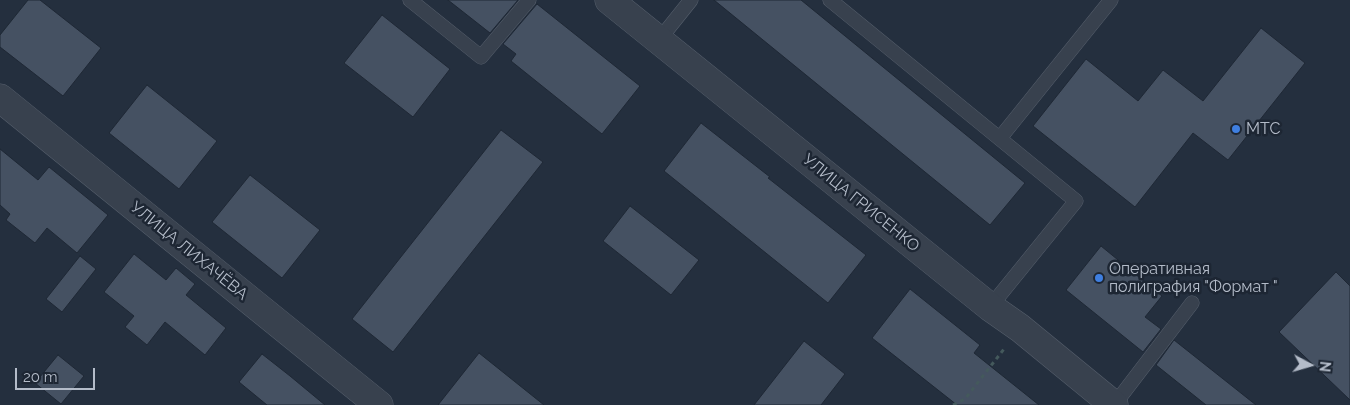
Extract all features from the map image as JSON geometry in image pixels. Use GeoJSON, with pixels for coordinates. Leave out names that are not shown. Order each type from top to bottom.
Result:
{"type":"FeatureCollection","features":[{"type":"Feature","properties":{"kind":"street","name":"УЛИЦА ГРИСЕНКО"},"geometry":{"type":"LineString","coordinates":[[609,0],[1114,405]]}},
{"type":"Feature","properties":{"kind":"street","name":"УЛИЦА ЛИХАЧЁВА"},"geometry":{"type":"LineString","coordinates":[[0,98],[379,405]]}},
{"type":"Feature","properties":{"kind":"lane"},"geometry":{"type":"LineString","coordinates":[[410,0],[481,57],[529,0]]}},
{"type":"Feature","properties":{"kind":"lane"},"geometry":{"type":"LineString","coordinates":[[659,40],[690,0]]}},
{"type":"Feature","properties":{"kind":"lane"},"geometry":{"type":"LineString","coordinates":[[830,0],[1076,201],[990,307]]}},
{"type":"Feature","properties":{"kind":"lane"},"geometry":{"type":"LineString","coordinates":[[1000,138],[1111,0]]}},
{"type":"Feature","properties":{"kind":"lane"},"geometry":{"type":"LineString","coordinates":[[1114,405],[1192,303]]}},
{"type":"Feature","properties":{"kind":"path"},"geometry":{"type":"LineString","coordinates":[[953,405],[965,398],[1020,328]]}},
{"type":"Feature","properties":{"kind":"building"},"geometry":{"type":"Polygon","coordinates":[[[28,0],[40,0],[101,48],[63,96],[0,47],[0,35],[28,0]]]}},
{"type":"Feature","properties":{"kind":"building"},"geometry":{"type":"Polygon","coordinates":[[[448,0],[518,0],[490,33],[448,0]]]}},
{"type":"Feature","properties":{"kind":"building"},"geometry":{"type":"Polygon","coordinates":[[[714,0],[801,0],[1025,183],[990,225],[714,0]]]}},
{"type":"Feature","properties":{"kind":"building"},"geometry":{"type":"Polygon","coordinates":[[[537,4],[640,86],[602,134],[511,61],[516,54],[503,44],[537,4]]]}},
{"type":"Feature","properties":{"kind":"building"},"geometry":{"type":"Polygon","coordinates":[[[382,15],[450,69],[413,117],[344,63],[382,15]]]}},
{"type":"Feature","properties":{"kind":"building"},"geometry":{"type":"Polygon","coordinates":[[[1261,28],[1305,63],[1228,160],[1193,133],[1135,207],[1033,126],[1086,59],[1138,101],[1163,70],[1203,101],[1261,28]]]}},
{"type":"Feature","properties":{"kind":"building"},"geometry":{"type":"Polygon","coordinates":[[[147,85],[217,141],[179,189],[109,133],[147,85]]]}},
{"type":"Feature","properties":{"kind":"building"},"geometry":{"type":"Polygon","coordinates":[[[701,123],[866,255],[828,303],[664,171],[701,123]]]}},
{"type":"Feature","properties":{"kind":"building"},"geometry":{"type":"Polygon","coordinates":[[[501,130],[543,162],[393,352],[352,319],[501,130]]]}},
{"type":"Feature","properties":{"kind":"building"},"geometry":{"type":"Polygon","coordinates":[[[0,149],[38,180],[49,167],[108,215],[77,253],[47,228],[35,243],[6,220],[10,214],[0,205],[0,149]]]}},
{"type":"Feature","properties":{"kind":"building"},"geometry":{"type":"Polygon","coordinates":[[[250,175],[320,230],[282,278],[212,222],[250,175]]]}},
{"type":"Feature","properties":{"kind":"building"},"geometry":{"type":"Polygon","coordinates":[[[630,206],[699,260],[671,295],[603,241],[630,206]]]}},
{"type":"Feature","properties":{"kind":"building"},"geometry":{"type":"Polygon","coordinates":[[[1101,246],[1162,296],[1145,317],[1161,329],[1143,352],[1066,290],[1101,246]]]}},
{"type":"Feature","properties":{"kind":"building"},"geometry":{"type":"Polygon","coordinates":[[[134,254],[166,280],[176,268],[195,284],[186,295],[226,328],[205,355],[165,322],[147,345],[125,327],[134,316],[104,292],[134,254]]]}},
{"type":"Feature","properties":{"kind":"building"},"geometry":{"type":"Polygon","coordinates":[[[80,256],[96,269],[62,312],[46,299],[80,256]]]}},
{"type":"Feature","properties":{"kind":"building"},"geometry":{"type":"Polygon","coordinates":[[[1336,272],[1350,286],[1350,400],[1279,332],[1336,272]]]}},
{"type":"Feature","properties":{"kind":"building"},"geometry":{"type":"Polygon","coordinates":[[[910,289],[980,345],[974,353],[1039,405],[957,405],[872,338],[910,289]]]}},
{"type":"Feature","properties":{"kind":"building"},"geometry":{"type":"Polygon","coordinates":[[[1174,340],[1256,405],[1206,405],[1156,365],[1174,340]]]}},
{"type":"Feature","properties":{"kind":"building"},"geometry":{"type":"Polygon","coordinates":[[[804,341],[845,374],[821,405],[754,405],[804,341]]]}},
{"type":"Feature","properties":{"kind":"building"},"geometry":{"type":"Polygon","coordinates":[[[479,353],[544,405],[438,405],[479,353]]]}},
{"type":"Feature","properties":{"kind":"building"},"geometry":{"type":"Polygon","coordinates":[[[262,354],[325,405],[267,405],[239,382],[262,354]]]}},
{"type":"Feature","properties":{"kind":"building"},"geometry":{"type":"Polygon","coordinates":[[[58,355],[84,376],[61,404],[35,383],[58,355]]]}},
{"type":"Feature","properties":{"kind":"place","name":"МТС"},"geometry":{"type":"Point","coordinates":[1236,129]}},
{"type":"Feature","properties":{"kind":"place","name":"Оперативная полиграфия \"Формат \""},"geometry":{"type":"Point","coordinates":[1099,278]}}]}
